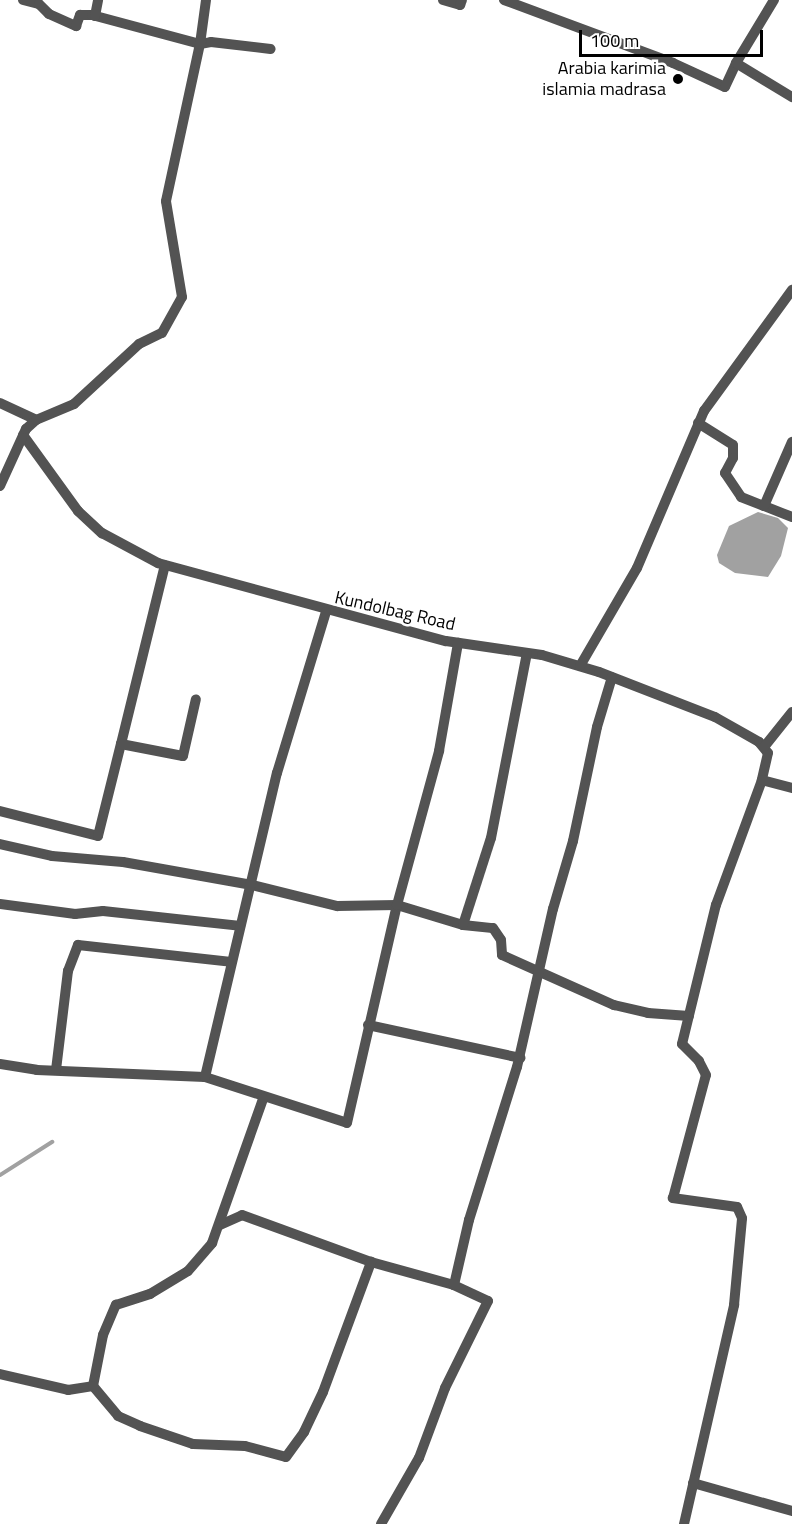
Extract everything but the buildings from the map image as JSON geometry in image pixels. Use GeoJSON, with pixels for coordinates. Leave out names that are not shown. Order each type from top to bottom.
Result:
{"type":"FeatureCollection","features":[{"type":"Feature","properties":{"kind":"street"},"geometry":{"type":"LineString","coordinates":[[23,0],[39,4],[49,14],[76,26],[80,15],[95,15],[200,44],[211,42],[271,49]]}},
{"type":"Feature","properties":{"kind":"street"},"geometry":{"type":"LineString","coordinates":[[95,15],[98,0]]}},
{"type":"Feature","properties":{"kind":"street"},"geometry":{"type":"LineString","coordinates":[[0,486],[23,435],[36,420],[74,404],[139,344],[162,333],[182,297],[166,201],[200,44],[206,0]]}},
{"type":"Feature","properties":{"kind":"street"},"geometry":{"type":"LineString","coordinates":[[443,0],[460,5],[462,0]]}},
{"type":"Feature","properties":{"kind":"street"},"geometry":{"type":"LineString","coordinates":[[504,0],[674,63],[724,87],[774,0]]}},
{"type":"Feature","properties":{"kind":"street"},"geometry":{"type":"LineString","coordinates":[[736,63],[792,97]]}},
{"type":"Feature","properties":{"kind":"street"},"geometry":{"type":"LineString","coordinates":[[580,666],[637,568],[699,423],[730,372],[792,290]]}},
{"type":"Feature","properties":{"kind":"street"},"geometry":{"type":"LineString","coordinates":[[0,403],[36,420]]}},
{"type":"Feature","properties":{"kind":"street"},"geometry":{"type":"LineString","coordinates":[[699,423],[733,445],[733,458],[725,473],[730,485],[741,497],[792,517]]}},
{"type":"Feature","properties":{"kind":"street","name":"Kundolbag Road"},"geometry":{"type":"LineString","coordinates":[[23,435],[78,511],[102,533],[165,565],[326,612],[458,643],[527,653],[580,666],[715,717],[764,747]]}},
{"type":"Feature","properties":{"kind":"street"},"geometry":{"type":"LineString","coordinates":[[765,506],[792,442]]}},
{"type":"Feature","properties":{"kind":"street"},"geometry":{"type":"LineString","coordinates":[[0,811],[98,836],[165,565]]}},
{"type":"Feature","properties":{"kind":"street"},"geometry":{"type":"LineString","coordinates":[[205,1077],[277,772],[326,612]]}},
{"type":"Feature","properties":{"kind":"street"},"geometry":{"type":"LineString","coordinates":[[0,1064],[56,1070],[205,1077],[263,1099],[347,1123],[397,905],[439,751],[458,643]]}},
{"type":"Feature","properties":{"kind":"street"},"geometry":{"type":"LineString","coordinates":[[463,925],[491,838],[527,653]]}},
{"type":"Feature","properties":{"kind":"street"},"geometry":{"type":"LineString","coordinates":[[454,1285],[469,1220],[520,1058],[573,841],[597,727],[612,677]]}},
{"type":"Feature","properties":{"kind":"street"},"geometry":{"type":"LineString","coordinates":[[121,744],[183,756],[196,699]]}},
{"type":"Feature","properties":{"kind":"street"},"geometry":{"type":"LineString","coordinates":[[684,1524],[734,1305],[742,1218],[737,1207],[674,1198],[706,1076],[699,1061],[682,1044],[716,905],[762,780],[768,753],[764,747],[792,712]]}},
{"type":"Feature","properties":{"kind":"street"},"geometry":{"type":"LineString","coordinates":[[762,780],[792,788]]}},
{"type":"Feature","properties":{"kind":"street"},"geometry":{"type":"LineString","coordinates":[[0,844],[52,856],[123,862],[252,885],[337,906],[397,905],[463,925],[492,928],[501,940],[502,955],[614,1005],[648,1013],[689,1016]]}},
{"type":"Feature","properties":{"kind":"street"},"geometry":{"type":"LineString","coordinates":[[0,904],[75,914],[103,911],[240,926]]}},
{"type":"Feature","properties":{"kind":"street"},"geometry":{"type":"LineString","coordinates":[[56,1070],[68,971],[78,945],[231,962]]}},
{"type":"Feature","properties":{"kind":"street"},"geometry":{"type":"LineString","coordinates":[[368,1025],[520,1058]]}},
{"type":"Feature","properties":{"kind":"street"},"geometry":{"type":"LineString","coordinates":[[93,1386],[103,1335],[116,1305],[150,1294],[204,1257],[220,1226],[263,1099]]}},
{"type":"Feature","properties":{"kind":"street"},"geometry":{"type":"LineString","coordinates":[[220,1226],[242,1215],[371,1262],[454,1285],[488,1301],[445,1388],[418,1458],[381,1524]]}},
{"type":"Feature","properties":{"kind":"street"},"geometry":{"type":"LineString","coordinates":[[93,1386],[118,1416],[140,1426],[193,1444],[245,1446],[286,1457],[304,1432],[322,1392],[371,1262]]}},
{"type":"Feature","properties":{"kind":"street"},"geometry":{"type":"LineString","coordinates":[[0,1374],[68,1390],[93,1386]]}},
{"type":"Feature","properties":{"kind":"street"},"geometry":{"type":"LineString","coordinates":[[693,1483],[792,1511]]}},
{"type":"Feature","properties":{"kind":"shaded area"},"geometry":{"type":"Polygon","coordinates":[[[758,512],[778,518],[788,528],[781,556],[768,577],[735,573],[719,563],[717,555],[729,526],[758,512]]]}},
{"type":"Feature","properties":{"kind":"waterway"},"geometry":{"type":"LineString","coordinates":[[0,1175],[52,1142]]}},
{"type":"Feature","properties":{"kind":"place","name":"Arabia karimia islamia madrasa"},"geometry":{"type":"Point","coordinates":[678,79]}}]}
